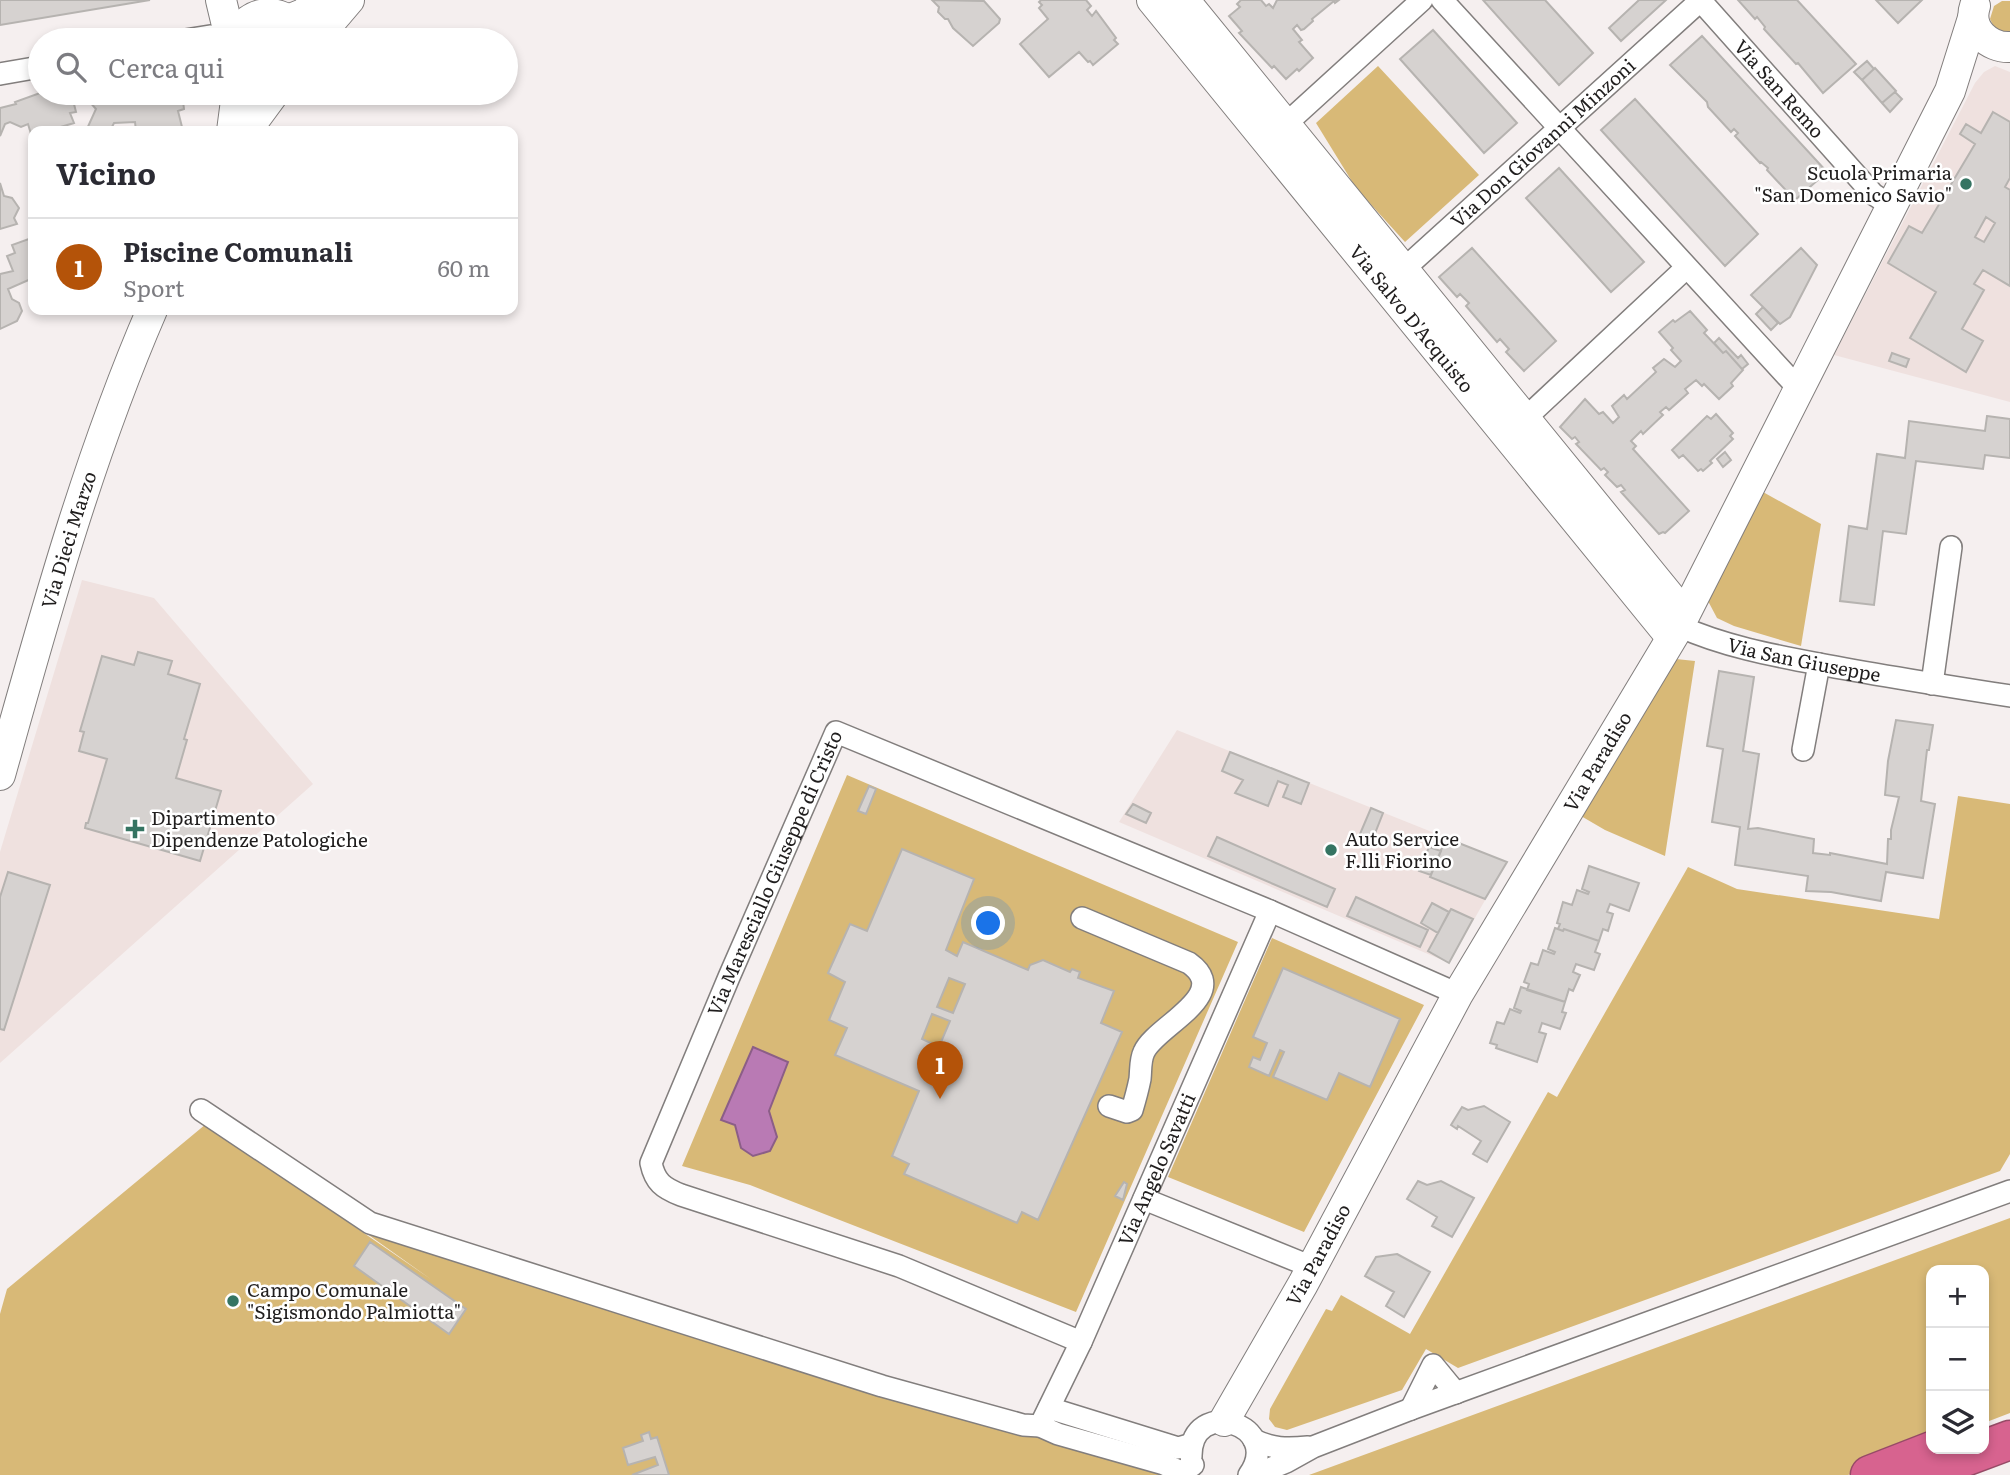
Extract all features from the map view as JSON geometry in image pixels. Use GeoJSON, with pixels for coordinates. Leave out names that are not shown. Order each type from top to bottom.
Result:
{"type":"FeatureCollection","features":[{"type":"Feature","properties":{"kind":"highway"},"geometry":{"type":"LineString","coordinates":[[1989,1429],[2010,1420]]}},
{"type":"Feature","properties":{"kind":"highway"},"geometry":{"type":"LineString","coordinates":[[1916,1475],[2010,1440]]}},
{"type":"Feature","properties":{"kind":"highway"},"geometry":{"type":"LineString","coordinates":[[1870,1475],[1926,1453]]}},
{"type":"Feature","properties":{"kind":"street"},"geometry":{"type":"LineString","coordinates":[[221,0],[226,21],[231,28]]}},
{"type":"Feature","properties":{"kind":"street"},"geometry":{"type":"LineString","coordinates":[[242,28],[252,19],[303,14],[320,0]]}},
{"type":"Feature","properties":{"kind":"street"},"geometry":{"type":"LineString","coordinates":[[325,28],[349,0]]}},
{"type":"Feature","properties":{"kind":"street","name":"Via Salvo D'Acquisto"},"geometry":{"type":"LineString","coordinates":[[1152,0],[1188,9],[1276,133],[1678,626]]}},
{"type":"Feature","properties":{"kind":"street"},"geometry":{"type":"LineString","coordinates":[[1276,133],[1422,0]]}},
{"type":"Feature","properties":{"kind":"street"},"geometry":{"type":"LineString","coordinates":[[1442,0],[1798,388]]}},
{"type":"Feature","properties":{"kind":"street","name":"Via Don Giovanni Minzoni"},"geometry":{"type":"LineString","coordinates":[[1395,278],[1700,0]]}},
{"type":"Feature","properties":{"kind":"street","name":"Via San Remo"},"geometry":{"type":"LineString","coordinates":[[1700,0],[1873,194],[1890,205]]}},
{"type":"Feature","properties":{"kind":"street"},"geometry":{"type":"LineString","coordinates":[[1972,8],[1978,31],[2005,48]]}},
{"type":"Feature","properties":{"kind":"street","name":"Via Paradiso"},"geometry":{"type":"LineString","coordinates":[[1950,91],[1972,8]]}},
{"type":"Feature","properties":{"kind":"street","name":"Via Paradiso"},"geometry":{"type":"LineString","coordinates":[[1224,1421],[1312,1267],[1458,994],[1678,626],[1950,91],[1973,61],[2005,48]]}},
{"type":"Feature","properties":{"kind":"street"},"geometry":{"type":"LineString","coordinates":[[0,74],[28,68]]}},
{"type":"Feature","properties":{"kind":"street"},"geometry":{"type":"LineString","coordinates":[[233,126],[235,105]]}},
{"type":"Feature","properties":{"kind":"street"},"geometry":{"type":"LineString","coordinates":[[250,126],[265,105]]}},
{"type":"Feature","properties":{"kind":"street"},"geometry":{"type":"LineString","coordinates":[[1516,426],[1686,268]]}},
{"type":"Feature","properties":{"kind":"street","name":"Via Dieci Marzo"},"geometry":{"type":"LineString","coordinates":[[0,775],[44,615],[78,507],[122,383],[150,315]]}},
{"type":"Feature","properties":{"kind":"street"},"geometry":{"type":"LineString","coordinates":[[1932,684],[1951,547]]}},
{"type":"Feature","properties":{"kind":"street","name":"Via San Giuseppe"},"geometry":{"type":"LineString","coordinates":[[1678,626],[1728,645],[1819,664],[2010,696]]}},
{"type":"Feature","properties":{"kind":"street"},"geometry":{"type":"LineString","coordinates":[[1803,750],[1819,664]]}},
{"type":"Feature","properties":{"kind":"street","name":"Via Maresciallo Giuseppe di Cristo"},"geometry":{"type":"LineString","coordinates":[[1081,1342],[899,1266],[681,1195],[666,1189],[655,1179],[651,1163],[836,732],[1270,911],[1458,994]]}},
{"type":"Feature","properties":{"kind":"street","name":"Via Angelo Savatti"},"geometry":{"type":"LineString","coordinates":[[1045,1417],[1081,1342],[1270,911]]}},
{"type":"Feature","properties":{"kind":"street"},"geometry":{"type":"LineString","coordinates":[[1082,918],[1189,963],[1198,970],[1202,979],[1202,991],[1190,1009],[1153,1039],[1143,1053],[1140,1080],[1132,1110],[1127,1112],[1109,1106]]}},
{"type":"Feature","properties":{"kind":"street"},"geometry":{"type":"LineString","coordinates":[[201,1110],[370,1223],[882,1386],[1023,1425],[1045,1417],[1058,1434],[1164,1464],[1181,1472],[1193,1465],[1204,1427],[1224,1421],[1241,1426],[1254,1440],[1266,1446],[1284,1449],[1313,1447]]}},
{"type":"Feature","properties":{"kind":"street"},"geometry":{"type":"LineString","coordinates":[[1252,1475],[1313,1447],[1411,1409],[2009,1190]]}},
{"type":"Feature","properties":{"kind":"street"},"geometry":{"type":"LineString","coordinates":[[1144,1199],[1312,1267]]}},
{"type":"Feature","properties":{"kind":"street"},"geometry":{"type":"LineString","coordinates":[[1411,1409],[1433,1365],[1456,1393]]}},
{"type":"Feature","properties":{"kind":"street"},"geometry":{"type":"LineString","coordinates":[[1252,1475],[1257,1460],[1254,1440]]}},
{"type":"Feature","properties":{"kind":"shaded area"},"geometry":{"type":"Polygon","coordinates":[[[2002,1],[2010,1],[2010,31],[2002,32],[1994,27],[1990,19],[1994,6],[2002,1]]]}},
{"type":"Feature","properties":{"kind":"shaded area"},"geometry":{"type":"Polygon","coordinates":[[[1378,66],[1479,175],[1405,242],[1356,188],[1316,123],[1378,66]]]}},
{"type":"Feature","properties":{"kind":"shaded area","name":"Scuola Primaria \"San Domenico Savio\""},"geometry":{"type":"Polygon","coordinates":[[[1995,66],[2010,72],[2010,402],[1834,355],[1975,83],[1984,72],[1995,66]]]}},
{"type":"Feature","properties":{"kind":"shaded area"},"geometry":{"type":"Polygon","coordinates":[[[1763,492],[1821,524],[1801,646],[1734,626],[1717,618],[1708,601],[1763,492]]]}},
{"type":"Feature","properties":{"kind":"shaded area","name":"Dipartimento Dipendenze Patologiche"},"geometry":{"type":"Polygon","coordinates":[[[82,580],[154,598],[313,784],[0,1063],[0,852],[82,580]]]}},
{"type":"Feature","properties":{"kind":"shaded area"},"geometry":{"type":"Polygon","coordinates":[[[1676,659],[1695,661],[1665,856],[1605,830],[1581,816],[1676,659]]]}},
{"type":"Feature","properties":{"kind":"shaded area","name":"Auto Service F.lli Fiorino"},"geometry":{"type":"Polygon","coordinates":[[[1177,730],[1507,862],[1449,963],[1119,822],[1177,730]]]}},
{"type":"Feature","properties":{"kind":"shaded area"},"geometry":{"type":"Polygon","coordinates":[[[847,775],[1238,942],[1076,1312],[750,1185],[682,1166],[847,775]]]}},
{"type":"Feature","properties":{"kind":"shaded area"},"geometry":{"type":"Polygon","coordinates":[[[1958,796],[2010,804],[2010,1154],[2000,1171],[1458,1368],[1426,1349],[1402,1390],[1287,1430],[1275,1427],[1269,1419],[1270,1409],[1326,1309],[1332,1311],[1341,1295],[1410,1334],[1548,1092],[1557,1097],[1688,867],[1737,889],[1939,919],[1958,796]]]}},
{"type":"Feature","properties":{"kind":"shaded area"},"geometry":{"type":"Polygon","coordinates":[[[1272,938],[1424,1005],[1304,1232],[1168,1177],[1272,938]]]}},
{"type":"Feature","properties":{"kind":"shaded area"},"geometry":{"type":"Polygon","coordinates":[[[753,1047],[788,1062],[769,1111],[777,1137],[770,1151],[753,1156],[741,1148],[735,1125],[721,1120],[753,1047]]]}},
{"type":"Feature","properties":{"kind":"shaded area","name":"Campo Comunale \"Sigismondo Palmiotta\""},"geometry":{"type":"Polygon","coordinates":[[[206,1124],[432,1280],[363,1231],[1149,1466],[1148,1470],[1162,1475],[0,1475],[0,1314],[7,1289],[206,1124]]]}},
{"type":"Feature","properties":{"kind":"shaded area"},"geometry":{"type":"Polygon","coordinates":[[[2010,1218],[2010,1413],[1989,1421],[1989,1265],[1926,1265],[1926,1445],[1848,1475],[1309,1475],[2010,1218]]]}},
{"type":"Feature","properties":{"kind":"building"},"geometry":{"type":"Polygon","coordinates":[[[0,0],[150,0],[0,25],[0,0]]]}},
{"type":"Feature","properties":{"kind":"building"},"geometry":{"type":"Polygon","coordinates":[[[932,0],[984,1],[1000,19],[999,23],[973,46],[938,12],[939,7],[932,0]]]}},
{"type":"Feature","properties":{"kind":"building"},"geometry":{"type":"Polygon","coordinates":[[[1086,0],[1091,6],[1087,10],[1092,16],[1096,11],[1118,44],[1093,65],[1079,52],[1049,77],[1020,44],[1048,19],[1039,8],[1042,5],[1039,2],[1086,0]]]}},
{"type":"Feature","properties":{"kind":"building"},"geometry":{"type":"Polygon","coordinates":[[[1241,0],[1261,0],[1266,6],[1269,4],[1273,8],[1277,0],[1339,0],[1312,19],[1304,29],[1301,30],[1297,25],[1293,29],[1302,40],[1299,42],[1313,58],[1286,79],[1239,33],[1242,31],[1229,16],[1240,7],[1237,4],[1241,0]]]}},
{"type":"Feature","properties":{"kind":"building"},"geometry":{"type":"Polygon","coordinates":[[[1483,0],[1545,0],[1593,53],[1559,85],[1483,0]]]}},
{"type":"Feature","properties":{"kind":"building"},"geometry":{"type":"Polygon","coordinates":[[[1639,0],[1666,0],[1621,41],[1609,28],[1639,0]]]}},
{"type":"Feature","properties":{"kind":"building"},"geometry":{"type":"Polygon","coordinates":[[[1738,0],[1797,0],[1856,64],[1823,93],[1764,29],[1757,17],[1755,19],[1738,0]]]}},
{"type":"Feature","properties":{"kind":"building"},"geometry":{"type":"Polygon","coordinates":[[[1876,0],[1922,0],[1898,23],[1876,0]]]}},
{"type":"Feature","properties":{"kind":"building"},"geometry":{"type":"Polygon","coordinates":[[[1433,30],[1517,123],[1484,153],[1400,59],[1433,30]]]}},
{"type":"Feature","properties":{"kind":"building"},"geometry":{"type":"Polygon","coordinates":[[[1702,36],[1827,172],[1795,200],[1768,168],[1735,136],[1738,133],[1734,129],[1731,132],[1708,107],[1707,102],[1670,65],[1702,36]]]}},
{"type":"Feature","properties":{"kind":"building"},"geometry":{"type":"Polygon","coordinates":[[[1867,61],[1874,69],[1862,80],[1854,72],[1867,61]]]}},
{"type":"Feature","properties":{"kind":"building"},"geometry":{"type":"Polygon","coordinates":[[[1875,68],[1896,91],[1882,103],[1862,80],[1875,68]]]}},
{"type":"Feature","properties":{"kind":"building"},"geometry":{"type":"Polygon","coordinates":[[[1895,92],[1902,99],[1890,112],[1882,103],[1895,92]]]}},
{"type":"Feature","properties":{"kind":"building"},"geometry":{"type":"Polygon","coordinates":[[[28,97],[28,105],[74,105],[76,112],[70,113],[74,123],[64,126],[28,124],[21,127],[10,122],[5,124],[0,136],[0,108],[16,104],[15,102],[28,97]]]}},
{"type":"Feature","properties":{"kind":"building"},"geometry":{"type":"Polygon","coordinates":[[[1635,99],[1758,234],[1725,266],[1601,130],[1635,99]]]}},
{"type":"Feature","properties":{"kind":"building"},"geometry":{"type":"Polygon","coordinates":[[[92,105],[184,105],[184,109],[178,111],[182,126],[135,126],[135,122],[88,126],[96,109],[92,105]]]}},
{"type":"Feature","properties":{"kind":"building"},"geometry":{"type":"Polygon","coordinates":[[[1993,112],[2010,122],[2010,178],[2005,187],[2010,190],[2010,286],[1983,270],[1974,284],[1984,290],[1962,329],[1983,341],[1966,372],[1910,338],[1936,292],[1888,263],[1909,226],[1922,233],[1975,144],[1960,134],[1966,124],[1981,133],[1993,112]],[[1986,217],[1975,237],[1984,242],[1995,223],[1986,217]]]}},
{"type":"Feature","properties":{"kind":"building"},"geometry":{"type":"Polygon","coordinates":[[[1559,168],[1644,262],[1611,292],[1526,198],[1559,168]]]}},
{"type":"Feature","properties":{"kind":"building"},"geometry":{"type":"Polygon","coordinates":[[[0,183],[4,196],[12,198],[19,208],[14,218],[17,224],[0,229],[0,183]]]}},
{"type":"Feature","properties":{"kind":"building"},"geometry":{"type":"Polygon","coordinates":[[[28,239],[28,280],[8,289],[22,311],[17,321],[0,329],[0,274],[13,271],[7,256],[15,253],[12,245],[28,239]]]}},
{"type":"Feature","properties":{"kind":"building"},"geometry":{"type":"Polygon","coordinates":[[[1472,248],[1556,341],[1524,371],[1506,352],[1509,349],[1500,339],[1497,342],[1466,306],[1469,303],[1460,294],[1457,297],[1439,277],[1472,248]]]}},
{"type":"Feature","properties":{"kind":"building"},"geometry":{"type":"Polygon","coordinates":[[[1801,248],[1817,265],[1790,317],[1780,324],[1751,295],[1801,248]]]}},
{"type":"Feature","properties":{"kind":"building"},"geometry":{"type":"Polygon","coordinates":[[[1763,307],[1778,323],[1771,330],[1756,314],[1763,307]]]}},
{"type":"Feature","properties":{"kind":"building"},"geometry":{"type":"Polygon","coordinates":[[[1690,311],[1707,330],[1704,333],[1743,370],[1731,383],[1733,386],[1719,399],[1696,380],[1685,389],[1688,393],[1669,410],[1666,407],[1660,412],[1663,415],[1643,434],[1641,431],[1631,441],[1636,446],[1633,449],[1689,511],[1665,533],[1659,534],[1621,492],[1625,490],[1621,485],[1617,487],[1605,475],[1608,472],[1604,468],[1601,470],[1576,444],[1579,442],[1575,437],[1572,439],[1560,427],[1585,399],[1599,414],[1603,412],[1613,423],[1619,417],[1612,406],[1624,395],[1627,399],[1656,372],[1653,368],[1664,359],[1675,367],[1681,361],[1659,332],[1690,311]]]}},
{"type":"Feature","properties":{"kind":"building"},"geometry":{"type":"Polygon","coordinates":[[[1719,338],[1738,358],[1741,355],[1748,364],[1742,369],[1726,351],[1723,353],[1714,343],[1719,338]]]}},
{"type":"Feature","properties":{"kind":"building"},"geometry":{"type":"Polygon","coordinates":[[[1892,353],[1909,359],[1906,367],[1889,361],[1892,353]]]}},
{"type":"Feature","properties":{"kind":"building"},"geometry":{"type":"Polygon","coordinates":[[[1716,414],[1733,433],[1730,436],[1733,439],[1710,461],[1712,463],[1703,471],[1698,471],[1683,455],[1679,458],[1672,450],[1707,416],[1711,419],[1716,414]]]}},
{"type":"Feature","properties":{"kind":"building"},"geometry":{"type":"Polygon","coordinates":[[[1987,416],[2010,419],[2010,458],[1985,455],[1983,469],[1916,461],[1906,534],[1883,531],[1874,605],[1840,601],[1849,526],[1867,529],[1877,454],[1905,458],[1909,421],[1985,431],[1987,416]]]}},
{"type":"Feature","properties":{"kind":"building"},"geometry":{"type":"Polygon","coordinates":[[[1725,452],[1731,460],[1723,467],[1717,459],[1725,452]]]}},
{"type":"Feature","properties":{"kind":"building"},"geometry":{"type":"Polygon","coordinates":[[[138,652],[172,661],[168,674],[200,684],[176,778],[221,791],[200,861],[85,828],[107,759],[79,751],[84,732],[80,731],[102,656],[134,665],[138,652]]]}},
{"type":"Feature","properties":{"kind":"building"},"geometry":{"type":"Polygon","coordinates":[[[1719,671],[1754,677],[1743,751],[1759,754],[1748,829],[1758,828],[1814,839],[1813,853],[1830,853],[1887,864],[1888,839],[1891,839],[1899,797],[1885,795],[1896,720],[1933,725],[1921,801],[1935,804],[1923,878],[1886,872],[1881,901],[1831,892],[1806,891],[1808,876],[1735,865],[1740,827],[1712,822],[1723,749],[1707,746],[1719,671]]]}},
{"type":"Feature","properties":{"kind":"building"},"geometry":{"type":"Polygon","coordinates":[[[1230,752],[1309,783],[1301,804],[1283,797],[1288,785],[1278,781],[1268,806],[1235,793],[1243,780],[1222,771],[1230,752]]]}},
{"type":"Feature","properties":{"kind":"building"},"geometry":{"type":"Polygon","coordinates":[[[869,786],[876,789],[866,814],[858,811],[869,786]]]}},
{"type":"Feature","properties":{"kind":"building"},"geometry":{"type":"Polygon","coordinates":[[[1133,804],[1151,813],[1146,823],[1126,814],[1133,804]]]}},
{"type":"Feature","properties":{"kind":"building"},"geometry":{"type":"Polygon","coordinates":[[[1371,808],[1383,813],[1370,846],[1357,841],[1371,808]]]}},
{"type":"Feature","properties":{"kind":"building"},"geometry":{"type":"Polygon","coordinates":[[[1217,837],[1335,889],[1327,907],[1208,856],[1217,837]]]}},
{"type":"Feature","properties":{"kind":"building"},"geometry":{"type":"Polygon","coordinates":[[[1446,838],[1507,862],[1485,899],[1430,877],[1446,838]]]}},
{"type":"Feature","properties":{"kind":"building"},"geometry":{"type":"Polygon","coordinates":[[[1429,847],[1441,851],[1431,875],[1419,871],[1429,847]]]}},
{"type":"Feature","properties":{"kind":"building"},"geometry":{"type":"Polygon","coordinates":[[[902,849],[974,879],[946,950],[957,956],[963,942],[1028,970],[1030,965],[1043,960],[1070,972],[1072,969],[1080,972],[1078,978],[1114,991],[1101,1023],[1122,1032],[1038,1220],[1022,1212],[1017,1223],[904,1174],[909,1164],[892,1156],[919,1091],[835,1055],[847,1028],[829,1020],[845,982],[828,973],[850,924],[867,931],[902,849]],[[949,978],[937,1007],[953,1013],[965,984],[949,978]],[[932,1014],[922,1039],[939,1047],[950,1021],[932,1014]]]}},
{"type":"Feature","properties":{"kind":"building"},"geometry":{"type":"Polygon","coordinates":[[[1589,866],[1639,883],[1629,911],[1610,904],[1607,912],[1613,914],[1608,931],[1603,929],[1599,941],[1558,929],[1560,924],[1557,923],[1563,902],[1572,905],[1577,890],[1588,894],[1589,892],[1582,889],[1589,866]]]}},
{"type":"Feature","properties":{"kind":"building"},"geometry":{"type":"Polygon","coordinates":[[[8,872],[50,885],[4,1030],[0,1029],[0,897],[8,872]]]}},
{"type":"Feature","properties":{"kind":"building"},"geometry":{"type":"Polygon","coordinates":[[[1356,897],[1428,930],[1420,947],[1347,916],[1356,897]]]}},
{"type":"Feature","properties":{"kind":"building"},"geometry":{"type":"Polygon","coordinates":[[[1432,903],[1449,912],[1438,933],[1421,923],[1432,903]]]}},
{"type":"Feature","properties":{"kind":"building"},"geometry":{"type":"Polygon","coordinates":[[[1451,909],[1473,919],[1449,963],[1428,951],[1451,909]]]}},
{"type":"Feature","properties":{"kind":"building"},"geometry":{"type":"Polygon","coordinates":[[[1555,928],[1599,941],[1595,952],[1600,954],[1594,970],[1576,964],[1573,972],[1580,975],[1573,991],[1569,989],[1565,1002],[1527,990],[1529,984],[1524,982],[1531,963],[1538,965],[1543,950],[1554,954],[1555,952],[1548,949],[1555,928]]]}},
{"type":"Feature","properties":{"kind":"building"},"geometry":{"type":"Polygon","coordinates":[[[1283,968],[1400,1019],[1370,1087],[1339,1073],[1327,1100],[1273,1077],[1284,1052],[1280,1050],[1269,1076],[1249,1067],[1253,1057],[1260,1060],[1267,1043],[1253,1037],[1283,968]]]}},
{"type":"Feature","properties":{"kind":"building"},"geometry":{"type":"Polygon","coordinates":[[[1521,987],[1565,1002],[1562,1012],[1566,1013],[1560,1029],[1542,1023],[1539,1032],[1546,1034],[1537,1062],[1496,1048],[1497,1045],[1490,1043],[1497,1022],[1504,1024],[1510,1009],[1520,1013],[1521,1011],[1514,1008],[1521,987]]]}},
{"type":"Feature","properties":{"kind":"building"},"geometry":{"type":"Polygon","coordinates":[[[1484,1106],[1510,1122],[1487,1162],[1473,1154],[1481,1141],[1458,1126],[1457,1129],[1451,1125],[1462,1107],[1468,1110],[1484,1106]]]}},
{"type":"Feature","properties":{"kind":"building"},"geometry":{"type":"Polygon","coordinates":[[[1418,1181],[1427,1185],[1441,1181],[1474,1198],[1452,1237],[1432,1226],[1437,1217],[1407,1199],[1418,1181]]]}},
{"type":"Feature","properties":{"kind":"building"},"geometry":{"type":"Polygon","coordinates":[[[1124,1182],[1127,1184],[1123,1200],[1115,1196],[1124,1182]]]}},
{"type":"Feature","properties":{"kind":"building"},"geometry":{"type":"Polygon","coordinates":[[[370,1242],[466,1309],[449,1334],[354,1266],[370,1242]]]}},
{"type":"Feature","properties":{"kind":"building"},"geometry":{"type":"Polygon","coordinates":[[[1397,1254],[1430,1272],[1404,1317],[1386,1306],[1394,1292],[1365,1276],[1376,1257],[1397,1254]]]}},
{"type":"Feature","properties":{"kind":"building"},"geometry":{"type":"Polygon","coordinates":[[[649,1432],[651,1439],[657,1437],[669,1475],[632,1475],[658,1465],[655,1457],[628,1465],[623,1448],[643,1441],[641,1435],[649,1432]]]}},
{"type":"Feature","properties":{"kind":"place","name":"Scuola Primaria \"San Domenico Savio\""},"geometry":{"type":"Point","coordinates":[1966,184]}},
{"type":"Feature","properties":{"kind":"place","name":"Dipartimento Dipendenze Patologiche"},"geometry":{"type":"Point","coordinates":[135,829]}},
{"type":"Feature","properties":{"kind":"place","name":"Auto Service F.lli Fiorino"},"geometry":{"type":"Point","coordinates":[1331,850]}},
{"type":"Feature","properties":{"kind":"place","name":"Piscine Comunali"},"geometry":{"type":"Point","coordinates":[940,1099]}},
{"type":"Feature","properties":{"kind":"place","name":"Campo Comunale \"Sigismondo Palmiotta\""},"geometry":{"type":"Point","coordinates":[233,1301]}}]}
